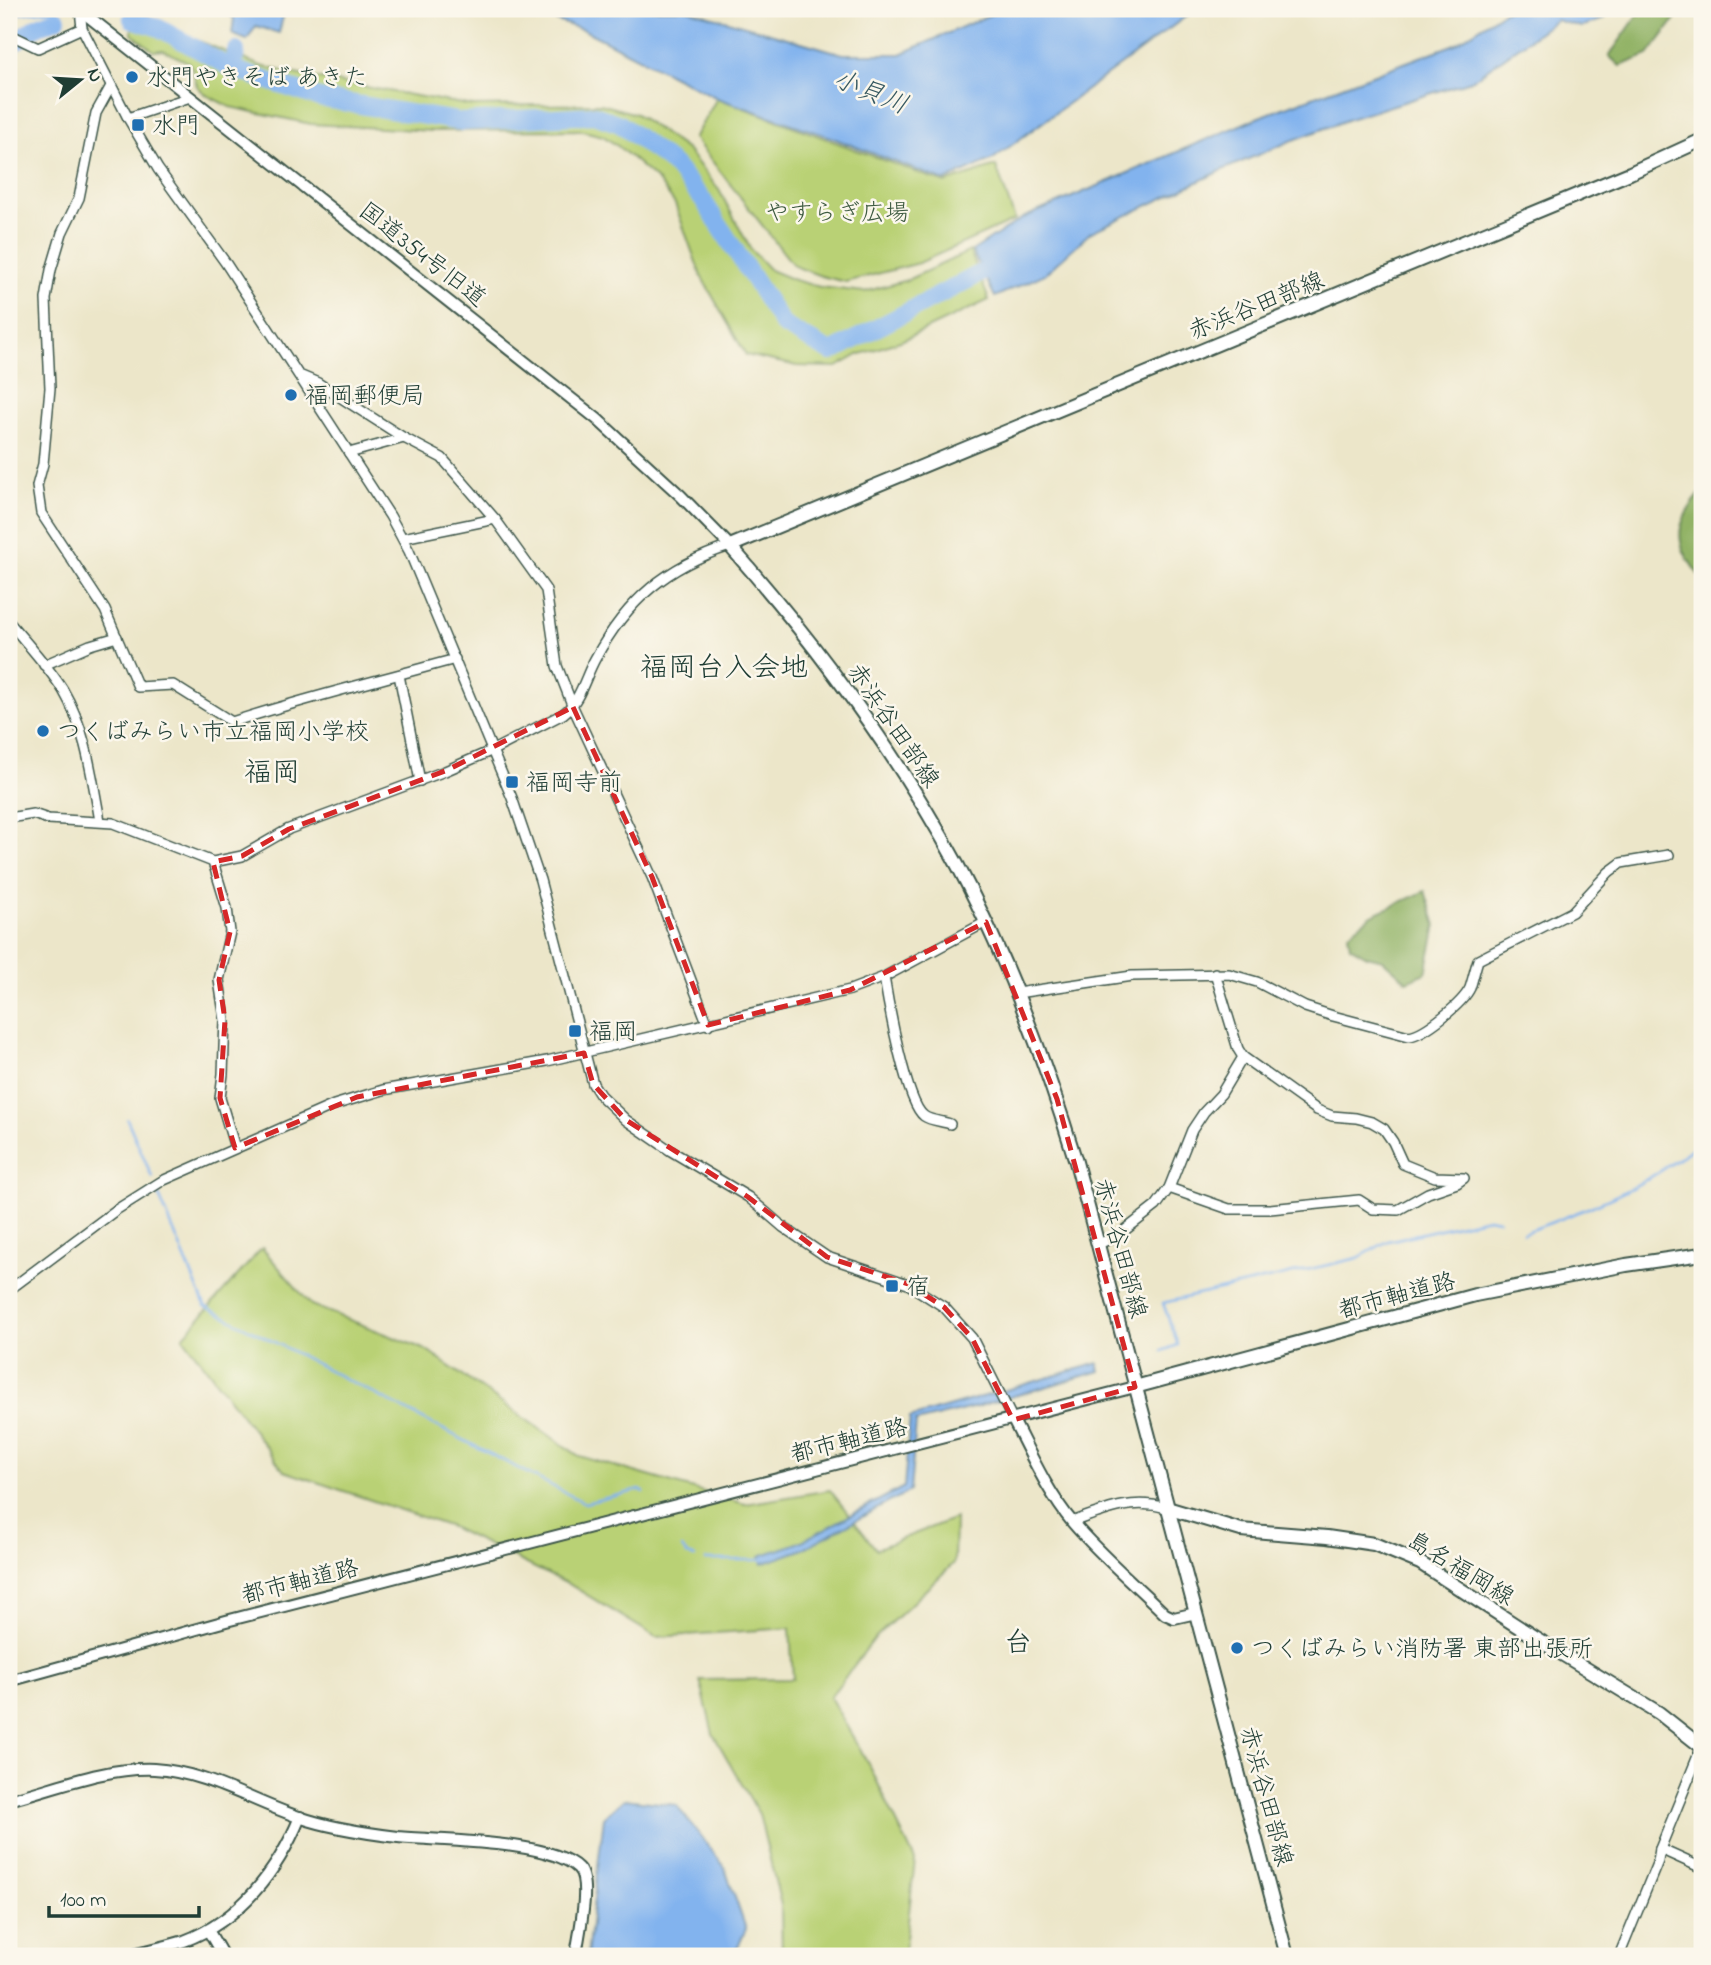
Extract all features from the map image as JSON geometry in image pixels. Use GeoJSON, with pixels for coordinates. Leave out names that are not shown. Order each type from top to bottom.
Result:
{"type":"FeatureCollection","features":[{"type":"Feature","properties":{"kind":"main road","name":"赤浜谷田部線"},"geometry":{"type":"LineString","coordinates":[[1287,1956],[1099,1244],[1057,1100],[1017,993],[958,867],[891,752],[822,656],[730,546],[1630,173],[1702,140]]}},
{"type":"Feature","properties":{"kind":"main road","name":"都市軸道路"},"geometry":{"type":"LineString","coordinates":[[1135,1387],[1475,1295],[1626,1265],[1702,1254]]}},
{"type":"Feature","properties":{"kind":"main road","name":"島名福岡線"},"geometry":{"type":"LineString","coordinates":[[1167,1508],[1241,1530],[1374,1544],[1420,1563],[1659,1713],[1702,1746]]}},
{"type":"Feature","properties":{"kind":"street"},"geometry":{"type":"LineString","coordinates":[[79,9],[82,28],[128,118],[158,169],[225,262],[403,538],[494,750],[537,868],[593,1084],[610,1107],[626,1120],[748,1197],[783,1227],[827,1257],[908,1284],[944,1307],[972,1338],[1042,1475],[1072,1522],[1165,1614],[1174,1618],[1196,1613]]}},
{"type":"Feature","properties":{"kind":"street","name":"国道354号旧道"},"geometry":{"type":"LineString","coordinates":[[79,9],[597,419],[681,496],[730,546]]}},
{"type":"Feature","properties":{"kind":"street"},"geometry":{"type":"LineString","coordinates":[[11,35],[38,48],[82,28]]}},
{"type":"Feature","properties":{"kind":"street"},"geometry":{"type":"LineString","coordinates":[[111,86],[96,113],[79,198],[62,233],[51,270],[46,299],[50,388],[43,464],[37,486],[41,513],[105,610],[138,687],[173,685],[232,722],[282,705],[454,659]]}},
{"type":"Feature","properties":{"kind":"street"},"geometry":{"type":"LineString","coordinates":[[128,118],[190,97]]}},
{"type":"Feature","properties":{"kind":"street"},"geometry":{"type":"LineString","coordinates":[[298,374],[318,383],[404,438],[442,458],[495,519],[546,590],[557,666],[573,707],[652,877],[708,1025]]}},
{"type":"Feature","properties":{"kind":"street"},"geometry":{"type":"LineString","coordinates":[[349,453],[404,438]]}},
{"type":"Feature","properties":{"kind":"street"},"geometry":{"type":"LineString","coordinates":[[403,538],[495,519]]}},
{"type":"Feature","properties":{"kind":"street"},"geometry":{"type":"LineString","coordinates":[[9,818],[33,814],[48,819],[113,823],[213,862],[242,856],[289,829],[494,750],[573,707],[595,658],[632,604],[664,576],[686,562],[730,546]]}},
{"type":"Feature","properties":{"kind":"street"},"geometry":{"type":"LineString","coordinates":[[9,622],[44,665],[71,707],[89,758],[100,821]]}},
{"type":"Feature","properties":{"kind":"street"},"geometry":{"type":"LineString","coordinates":[[44,665],[90,645],[117,638]]}},
{"type":"Feature","properties":{"kind":"street"},"geometry":{"type":"LineString","coordinates":[[399,675],[420,780]]}},
{"type":"Feature","properties":{"kind":"street"},"geometry":{"type":"LineString","coordinates":[[1017,993],[1132,976],[1229,974],[1257,982],[1305,1007],[1333,1016],[1409,1036],[1419,1035],[1446,1014],[1469,990],[1478,960],[1572,912],[1609,872],[1621,863],[1669,855]]}},
{"type":"Feature","properties":{"kind":"street"},"geometry":{"type":"LineString","coordinates":[[213,862],[227,908],[230,932],[219,980],[225,1020],[220,1098],[235,1148]]}},
{"type":"Feature","properties":{"kind":"street"},"geometry":{"type":"LineString","coordinates":[[9,1290],[141,1193],[162,1181],[357,1097],[584,1053],[850,990],[884,977],[986,922]]}},
{"type":"Feature","properties":{"kind":"street"},"geometry":{"type":"LineString","coordinates":[[1168,1188],[1229,1209],[1270,1209],[1359,1200],[1373,1209],[1398,1210],[1428,1193],[1464,1178],[1435,1177],[1403,1164],[1384,1129],[1372,1122],[1332,1116],[1317,1110],[1243,1058],[1215,973]]}},
{"type":"Feature","properties":{"kind":"street"},"geometry":{"type":"LineString","coordinates":[[884,977],[902,1063],[915,1104],[924,1116],[950,1124]]}},
{"type":"Feature","properties":{"kind":"street"},"geometry":{"type":"LineString","coordinates":[[1099,1244],[1120,1234],[1148,1214],[1168,1188],[1192,1130],[1221,1094],[1243,1058]]}},
{"type":"Feature","properties":{"kind":"street","name":"都市軸道路"},"geometry":{"type":"LineString","coordinates":[[9,1681],[226,1621],[1135,1387]]}},
{"type":"Feature","properties":{"kind":"street"},"geometry":{"type":"LineString","coordinates":[[1072,1522],[1126,1504],[1152,1504],[1167,1508]]}},
{"type":"Feature","properties":{"kind":"street"},"geometry":{"type":"LineString","coordinates":[[1619,1956],[1702,1746]]}},
{"type":"Feature","properties":{"kind":"street"},"geometry":{"type":"LineString","coordinates":[[9,1800],[110,1773],[151,1769],[193,1775],[300,1817],[345,1829],[396,1837],[491,1844],[559,1856],[576,1866],[584,1880],[576,1956]]}},
{"type":"Feature","properties":{"kind":"street"},"geometry":{"type":"LineString","coordinates":[[126,1956],[184,1941],[208,1930],[237,1909],[272,1871],[285,1851],[300,1817]]}},
{"type":"Feature","properties":{"kind":"street"},"geometry":{"type":"LineString","coordinates":[[1660,1849],[1702,1868]]}},
{"type":"Feature","properties":{"kind":"street"},"geometry":{"type":"LineString","coordinates":[[208,1930],[223,1956]]}},
{"type":"Feature","properties":{"kind":"highlighted area"},"geometry":{"type":"Polygon","coordinates":[[[573,707],[652,877],[708,1025],[850,990],[986,922],[1057,1099],[1135,1387],[1013,1420],[972,1338],[944,1307],[908,1284],[827,1257],[748,1197],[626,1120],[593,1084],[584,1053],[357,1097],[235,1148],[220,1098],[225,1020],[219,980],[230,932],[213,862],[242,856],[289,829],[445,771],[573,707]]]}},
{"type":"Feature","properties":{"kind":"green space"},"geometry":{"type":"Polygon","coordinates":[[[1642,9],[1683,9],[1648,55],[1620,66],[1609,56],[1642,9]]]}},
{"type":"Feature","properties":{"kind":"green space"},"geometry":{"type":"Polygon","coordinates":[[[132,13],[147,15],[194,39],[261,66],[309,77],[473,106],[601,104],[636,114],[687,150],[719,190],[751,250],[770,270],[820,287],[864,292],[907,280],[970,251],[989,300],[903,340],[858,355],[837,367],[797,366],[746,355],[701,276],[675,204],[658,181],[603,136],[579,130],[432,131],[311,124],[230,107],[206,95],[197,86],[188,62],[163,50],[154,51],[132,34],[132,13]]]}},
{"type":"Feature","properties":{"kind":"green space","name":"やすらぎ広場"},"geometry":{"type":"Polygon","coordinates":[[[717,98],[945,183],[996,166],[1015,220],[919,263],[846,282],[794,266],[694,138],[717,98]]]}},
{"type":"Feature","properties":{"kind":"green space"},"geometry":{"type":"Polygon","coordinates":[[[1702,492],[1702,579],[1686,556],[1680,536],[1685,516],[1702,492]]]}},
{"type":"Feature","properties":{"kind":"green space"},"geometry":{"type":"Polygon","coordinates":[[[1425,891],[1436,925],[1426,973],[1407,981],[1383,960],[1367,956],[1350,946],[1348,934],[1372,915],[1425,891]]]}},
{"type":"Feature","properties":{"kind":"green space"},"geometry":{"type":"Polygon","coordinates":[[[262,1248],[311,1305],[424,1349],[579,1456],[745,1504],[830,1490],[876,1549],[955,1518],[954,1563],[875,1638],[830,1697],[869,1765],[915,1860],[904,1956],[782,1956],[781,1905],[759,1814],[713,1734],[700,1680],[793,1679],[790,1628],[656,1637],[572,1586],[451,1527],[284,1471],[183,1337],[262,1248]]]}},
{"type":"Feature","properties":{"kind":"water"},"geometry":{"type":"Polygon","coordinates":[[[219,9],[285,9],[279,33],[256,26],[247,40],[232,34],[234,18],[219,9]]]}},
{"type":"Feature","properties":{"kind":"water","name":"小貝川"},"geometry":{"type":"Polygon","coordinates":[[[521,9],[686,9],[843,54],[901,54],[1003,9],[1196,9],[993,159],[945,181],[717,98],[584,30],[521,9]]]}},
{"type":"Feature","properties":{"kind":"water"},"geometry":{"type":"Polygon","coordinates":[[[1508,9],[1608,9],[1604,19],[1581,27],[1556,20],[1471,81],[1352,118],[1227,168],[1091,232],[1045,274],[995,297],[972,251],[1023,218],[1259,117],[1455,44],[1508,9]]]}},
{"type":"Feature","properties":{"kind":"water"},"geometry":{"type":"Polygon","coordinates":[[[1098,1363],[1100,1371],[916,1422],[910,1491],[801,1550],[762,1564],[760,1556],[798,1543],[904,1487],[910,1418],[1098,1363]]]}},
{"type":"Feature","properties":{"kind":"water"},"geometry":{"type":"Polygon","coordinates":[[[624,1799],[676,1805],[724,1866],[746,1929],[734,1956],[587,1956],[604,1817],[624,1799]]]}},
{"type":"Feature","properties":{"kind":"waterway"},"geometry":{"type":"LineString","coordinates":[[9,15],[58,9]]}},
{"type":"Feature","properties":{"kind":"waterway"},"geometry":{"type":"LineString","coordinates":[[9,46],[38,26],[57,19]]}},
{"type":"Feature","properties":{"kind":"waterway"},"geometry":{"type":"LineString","coordinates":[[132,19],[159,28],[233,69],[319,98],[462,122],[594,115],[620,124],[674,165],[703,200],[783,325],[831,352],[1004,261]]}},
{"type":"Feature","properties":{"kind":"waterway"},"geometry":{"type":"LineString","coordinates":[[233,69],[236,51]]}},
{"type":"Feature","properties":{"kind":"waterway"},"geometry":{"type":"LineString","coordinates":[[127,1119],[152,1177]]}},
{"type":"Feature","properties":{"kind":"waterway"},"geometry":{"type":"LineString","coordinates":[[1523,1233],[1639,1184],[1682,1157],[1702,1140]]}},
{"type":"Feature","properties":{"kind":"waterway"},"geometry":{"type":"LineString","coordinates":[[157,1191],[205,1306],[585,1503],[640,1490],[644,1492]]}},
{"type":"Feature","properties":{"kind":"waterway"},"geometry":{"type":"LineString","coordinates":[[1162,1351],[1178,1345],[1163,1303],[1358,1258],[1388,1241],[1488,1218],[1499,1220]]}},
{"type":"Feature","properties":{"kind":"waterway"},"geometry":{"type":"LineString","coordinates":[[682,1548],[687,1555],[695,1557]]}},
{"type":"Feature","properties":{"kind":"waterway"},"geometry":{"type":"LineString","coordinates":[[706,1560],[762,1560]]}},
{"type":"Feature","properties":{"kind":"place","name":"水門やきそば あきた"},"geometry":{"type":"Point","coordinates":[132,77]}},
{"type":"Feature","properties":{"kind":"place","name":"水門"},"geometry":{"type":"Point","coordinates":[138,125]}},
{"type":"Feature","properties":{"kind":"place","name":"福岡郵便局"},"geometry":{"type":"Point","coordinates":[291,395]}},
{"type":"Feature","properties":{"kind":"place","name":"つくばみらい市立福岡小学校"},"geometry":{"type":"Point","coordinates":[43,731]}},
{"type":"Feature","properties":{"kind":"place","name":"福岡寺前"},"geometry":{"type":"Point","coordinates":[512,782]}},
{"type":"Feature","properties":{"kind":"place","name":"福岡"},"geometry":{"type":"Point","coordinates":[575,1031]}},
{"type":"Feature","properties":{"kind":"place","name":"宿"},"geometry":{"type":"Point","coordinates":[892,1286]}},
{"type":"Feature","properties":{"kind":"place","name":"つくばみらい消防署 東部出張所"},"geometry":{"type":"Point","coordinates":[1237,1648]}},
{"type":"Feature","properties":{"kind":"district","name":"福岡台入会地"},"geometry":{"type":"Point","coordinates":[724,666]}},
{"type":"Feature","properties":{"kind":"district","name":"福岡"},"geometry":{"type":"Point","coordinates":[272,771]}},
{"type":"Feature","properties":{"kind":"district","name":"台"},"geometry":{"type":"Point","coordinates":[1018,1641]}}]}
